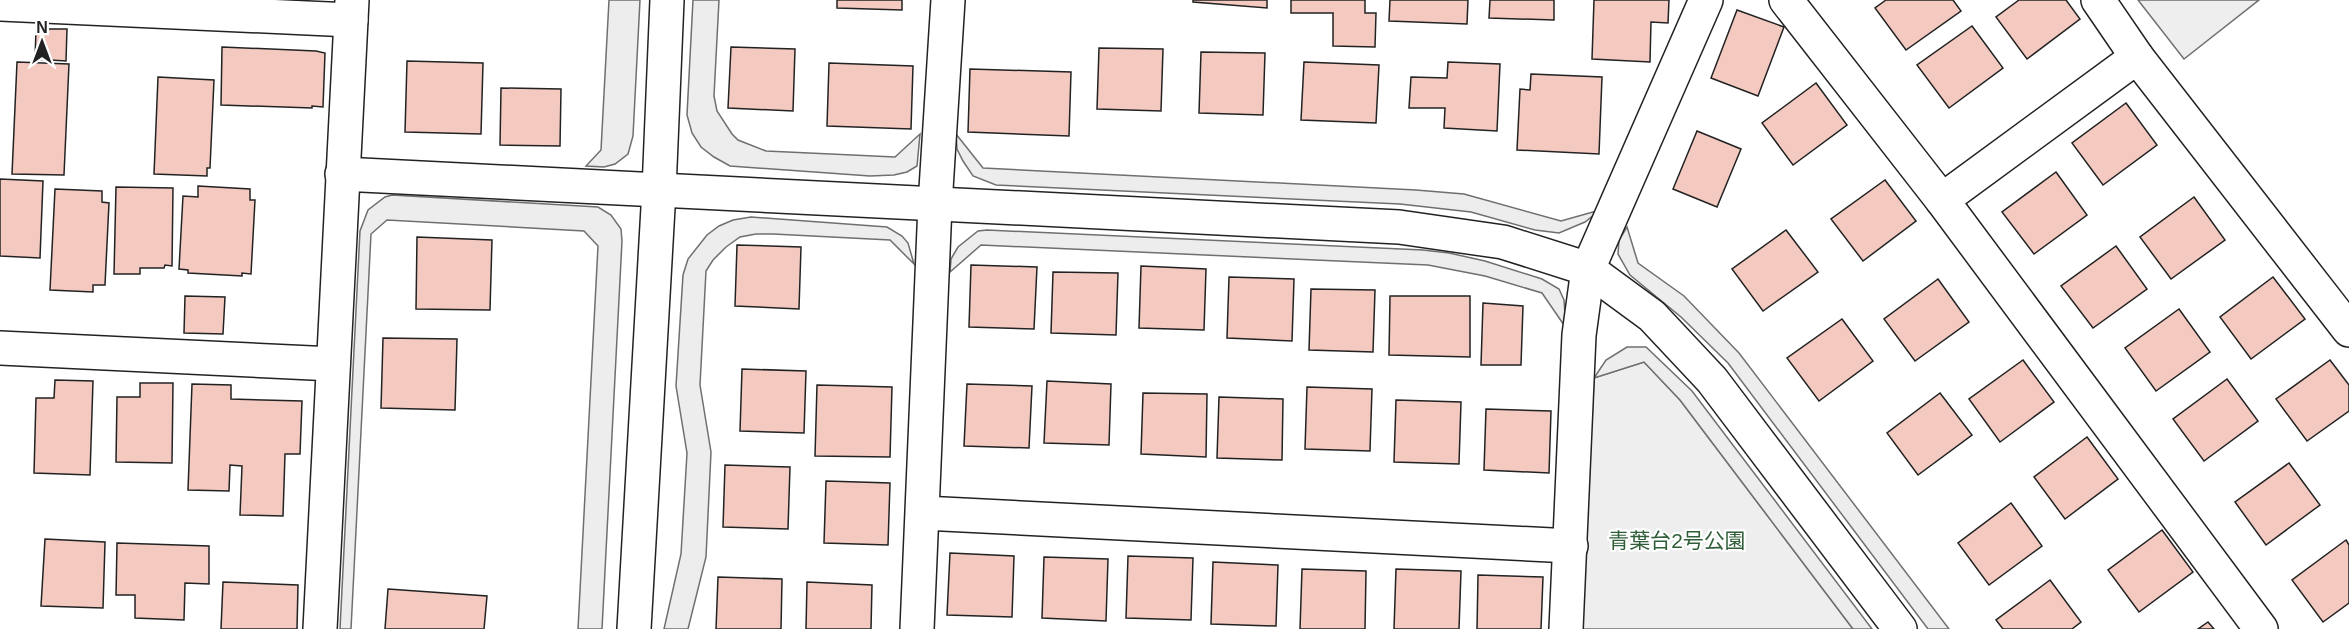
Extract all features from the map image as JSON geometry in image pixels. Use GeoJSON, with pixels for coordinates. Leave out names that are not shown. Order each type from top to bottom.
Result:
{"type":"FeatureCollection","features":[{"type":"Feature","properties":{"kind":"street"},"geometry":{"type":"LineString","coordinates":[[634,629],[659,190],[667,0]]}},
{"type":"Feature","properties":{"kind":"street"},"geometry":{"type":"LineString","coordinates":[[917,629],[935,205],[948,0]]}},
{"type":"Feature","properties":{"kind":"street"},"geometry":{"type":"LineString","coordinates":[[1566,629],[1579,335],[1588,269],[1706,0]]}},
{"type":"Feature","properties":{"kind":"street"},"geometry":{"type":"LineString","coordinates":[[1786,0],[1942,200],[2260,629]]}},
{"type":"Feature","properties":{"kind":"street"},"geometry":{"type":"LineString","coordinates":[[2098,0],[2137,57],[2343,310]]}},
{"type":"Feature","properties":{"kind":"street"},"geometry":{"type":"LineString","coordinates":[[0,4],[352,10],[320,629]]}},
{"type":"Feature","properties":{"kind":"street"},"geometry":{"type":"LineString","coordinates":[[1942,200],[2137,57]]}},
{"type":"Feature","properties":{"kind":"street"},"geometry":{"type":"LineString","coordinates":[[342,174],[1399,227],[1503,242],[1588,269],[1653,316],[1712,380],[1900,629]]}},
{"type":"Feature","properties":{"kind":"street"},"geometry":{"type":"LineString","coordinates":[[0,348],[333,364]]}},
{"type":"Feature","properties":{"kind":"street"},"geometry":{"type":"LineString","coordinates":[[923,513],[1571,546]]}},
{"type":"Feature","properties":{"kind":"green space"},"geometry":{"type":"Polygon","coordinates":[[[2138,0],[2259,0],[2184,59],[2138,0]]]}},
{"type":"Feature","properties":{"kind":"green space","name":"青葉台2号公園"},"geometry":{"type":"Polygon","coordinates":[[[1644,362],[1680,400],[1853,629],[1582,629],[1594,378],[1644,362]]]}},
{"type":"Feature","properties":{"kind":"shaded area"},"geometry":{"type":"Polygon","coordinates":[[[609,0],[640,0],[633,136],[628,154],[615,164],[604,167],[586,166],[601,150],[609,0]]]}},
{"type":"Feature","properties":{"kind":"shaded area"},"geometry":{"type":"Polygon","coordinates":[[[693,0],[719,0],[714,96],[717,111],[738,140],[766,151],[895,157],[920,134],[917,166],[907,172],[894,175],[870,176],[730,166],[714,157],[701,147],[692,133],[687,115],[693,0]]]}},
{"type":"Feature","properties":{"kind":"shaded area"},"geometry":{"type":"Polygon","coordinates":[[[956,134],[983,168],[1464,194],[1561,221],[1600,210],[1585,222],[1559,233],[1535,230],[1471,212],[1400,204],[996,185],[973,176],[957,149],[956,134]]]}},
{"type":"Feature","properties":{"kind":"shaded area"},"geometry":{"type":"Polygon","coordinates":[[[392,195],[598,207],[611,215],[621,229],[602,629],[578,629],[598,246],[584,231],[387,220],[371,234],[351,629],[340,629],[360,231],[368,210],[385,197],[392,195]]]}},
{"type":"Feature","properties":{"kind":"shaded area"},"geometry":{"type":"Polygon","coordinates":[[[751,217],[887,227],[902,236],[908,243],[914,264],[890,240],[773,234],[740,237],[713,260],[706,271],[700,385],[711,452],[706,557],[688,629],[664,629],[681,554],[687,453],[676,386],[683,275],[688,259],[707,235],[733,220],[751,217]]]}},
{"type":"Feature","properties":{"kind":"shaded area"},"geometry":{"type":"Polygon","coordinates":[[[1627,227],[1638,263],[1684,296],[1739,353],[1949,629],[1928,629],[1728,363],[1681,317],[1630,275],[1618,254],[1619,240],[1627,227]]]}},
{"type":"Feature","properties":{"kind":"shaded area"},"geometry":{"type":"Polygon","coordinates":[[[978,231],[1449,253],[1485,261],[1542,279],[1559,289],[1564,300],[1566,328],[1542,293],[1485,276],[1428,265],[981,245],[950,272],[951,259],[958,247],[978,231]]]}},
{"type":"Feature","properties":{"kind":"shaded area"},"geometry":{"type":"Polygon","coordinates":[[[1627,347],[1646,347],[1692,391],[1872,629],[1853,629],[1680,400],[1644,362],[1594,378],[1606,360],[1627,347]]]}},
{"type":"Feature","properties":{"kind":"building"},"geometry":{"type":"Polygon","coordinates":[[[837,0],[902,0],[902,10],[837,8],[837,0]]]}},
{"type":"Feature","properties":{"kind":"building"},"geometry":{"type":"Polygon","coordinates":[[[1193,0],[1267,0],[1267,8],[1193,2],[1193,0]]]}},
{"type":"Feature","properties":{"kind":"building"},"geometry":{"type":"Polygon","coordinates":[[[1291,0],[1365,0],[1365,13],[1376,13],[1375,47],[1333,46],[1333,13],[1291,13],[1291,0]]]}},
{"type":"Feature","properties":{"kind":"building"},"geometry":{"type":"Polygon","coordinates":[[[1390,0],[1468,0],[1467,24],[1389,21],[1390,0]]]}},
{"type":"Feature","properties":{"kind":"building"},"geometry":{"type":"Polygon","coordinates":[[[1490,0],[1554,0],[1554,20],[1489,18],[1490,0]]]}},
{"type":"Feature","properties":{"kind":"building"},"geometry":{"type":"Polygon","coordinates":[[[1594,0],[1669,0],[1668,23],[1651,22],[1650,62],[1592,59],[1594,0]]]}},
{"type":"Feature","properties":{"kind":"building"},"geometry":{"type":"Polygon","coordinates":[[[1886,0],[1953,0],[1961,11],[1906,50],[1875,8],[1886,0]]]}},
{"type":"Feature","properties":{"kind":"building"},"geometry":{"type":"Polygon","coordinates":[[[2019,0],[2066,0],[2080,19],[2027,59],[1996,17],[2019,0]]]}},
{"type":"Feature","properties":{"kind":"building"},"geometry":{"type":"Polygon","coordinates":[[[1737,10],[1784,27],[1758,96],[1711,78],[1737,10]]]}},
{"type":"Feature","properties":{"kind":"building"},"geometry":{"type":"Polygon","coordinates":[[[1972,26],[2003,68],[1949,108],[1917,65],[1972,26]]]}},
{"type":"Feature","properties":{"kind":"building"},"geometry":{"type":"Polygon","coordinates":[[[36,29],[67,29],[66,61],[35,59],[36,29]]]}},
{"type":"Feature","properties":{"kind":"building"},"geometry":{"type":"Polygon","coordinates":[[[222,47],[325,53],[323,107],[221,105],[222,47]]]}},
{"type":"Feature","properties":{"kind":"building"},"geometry":{"type":"Polygon","coordinates":[[[731,47],[795,49],[793,111],[728,108],[731,47]]]}},
{"type":"Feature","properties":{"kind":"building"},"geometry":{"type":"Polygon","coordinates":[[[1099,48],[1163,49],[1161,111],[1097,109],[1099,48]]]}},
{"type":"Feature","properties":{"kind":"building"},"geometry":{"type":"Polygon","coordinates":[[[1201,52],[1265,53],[1263,115],[1199,113],[1201,52]]]}},
{"type":"Feature","properties":{"kind":"building"},"geometry":{"type":"Polygon","coordinates":[[[407,61],[483,63],[481,134],[405,132],[407,61]]]}},
{"type":"Feature","properties":{"kind":"building"},"geometry":{"type":"Polygon","coordinates":[[[17,62],[69,64],[64,175],[12,174],[17,62]]]}},
{"type":"Feature","properties":{"kind":"building"},"geometry":{"type":"Polygon","coordinates":[[[1304,62],[1379,65],[1376,123],[1301,120],[1304,62]]]}},
{"type":"Feature","properties":{"kind":"building"},"geometry":{"type":"Polygon","coordinates":[[[1448,62],[1500,64],[1497,131],[1444,128],[1445,108],[1409,108],[1411,77],[1447,78],[1448,62]]]}},
{"type":"Feature","properties":{"kind":"building"},"geometry":{"type":"Polygon","coordinates":[[[829,63],[913,66],[911,129],[827,126],[829,63]]]}},
{"type":"Feature","properties":{"kind":"building"},"geometry":{"type":"Polygon","coordinates":[[[970,69],[1071,72],[1069,136],[968,132],[970,69]]]}},
{"type":"Feature","properties":{"kind":"building"},"geometry":{"type":"Polygon","coordinates":[[[1531,74],[1602,77],[1599,154],[1517,150],[1520,89],[1530,90],[1531,74]]]}},
{"type":"Feature","properties":{"kind":"building"},"geometry":{"type":"Polygon","coordinates":[[[158,77],[214,80],[210,168],[207,168],[207,176],[154,174],[158,77]]]}},
{"type":"Feature","properties":{"kind":"building"},"geometry":{"type":"Polygon","coordinates":[[[1816,83],[1847,125],[1793,165],[1762,123],[1816,83]]]}},
{"type":"Feature","properties":{"kind":"building"},"geometry":{"type":"Polygon","coordinates":[[[501,88],[561,89],[560,146],[500,145],[501,88]]]}},
{"type":"Feature","properties":{"kind":"building"},"geometry":{"type":"Polygon","coordinates":[[[2126,103],[2157,145],[2103,185],[2072,143],[2126,103]]]}},
{"type":"Feature","properties":{"kind":"building"},"geometry":{"type":"Polygon","coordinates":[[[1697,131],[1741,149],[1717,207],[1673,189],[1697,131]]]}},
{"type":"Feature","properties":{"kind":"building"},"geometry":{"type":"Polygon","coordinates":[[[2056,172],[2087,215],[2034,254],[2002,212],[2056,172]]]}},
{"type":"Feature","properties":{"kind":"building"},"geometry":{"type":"Polygon","coordinates":[[[0,179],[43,181],[40,258],[0,256],[0,179]]]}},
{"type":"Feature","properties":{"kind":"building"},"geometry":{"type":"Polygon","coordinates":[[[1885,180],[1916,221],[1863,261],[1831,219],[1885,180]]]}},
{"type":"Feature","properties":{"kind":"building"},"geometry":{"type":"Polygon","coordinates":[[[198,186],[250,189],[250,200],[255,200],[251,274],[242,273],[242,276],[188,273],[188,270],[179,269],[183,196],[198,197],[198,186]]]}},
{"type":"Feature","properties":{"kind":"building"},"geometry":{"type":"Polygon","coordinates":[[[116,187],[173,188],[172,266],[140,268],[140,274],[114,274],[116,187]]]}},
{"type":"Feature","properties":{"kind":"building"},"geometry":{"type":"Polygon","coordinates":[[[55,189],[102,191],[102,202],[109,203],[105,285],[93,285],[93,292],[50,290],[55,189]]]}},
{"type":"Feature","properties":{"kind":"building"},"geometry":{"type":"Polygon","coordinates":[[[2194,197],[2225,240],[2171,279],[2140,237],[2194,197]]]}},
{"type":"Feature","properties":{"kind":"building"},"geometry":{"type":"Polygon","coordinates":[[[1786,230],[1818,272],[1763,311],[1732,269],[1786,230]]]}},
{"type":"Feature","properties":{"kind":"building"},"geometry":{"type":"Polygon","coordinates":[[[417,237],[492,240],[490,310],[416,309],[417,237]]]}},
{"type":"Feature","properties":{"kind":"building"},"geometry":{"type":"Polygon","coordinates":[[[737,245],[801,247],[799,309],[735,306],[737,245]]]}},
{"type":"Feature","properties":{"kind":"building"},"geometry":{"type":"Polygon","coordinates":[[[2116,246],[2147,289],[2093,328],[2061,286],[2116,246]]]}},
{"type":"Feature","properties":{"kind":"building"},"geometry":{"type":"Polygon","coordinates":[[[971,265],[1037,267],[1034,329],[969,327],[971,265]]]}},
{"type":"Feature","properties":{"kind":"building"},"geometry":{"type":"Polygon","coordinates":[[[1141,266],[1206,269],[1204,330],[1139,328],[1141,266]]]}},
{"type":"Feature","properties":{"kind":"building"},"geometry":{"type":"Polygon","coordinates":[[[1053,272],[1118,273],[1116,335],[1051,333],[1053,272]]]}},
{"type":"Feature","properties":{"kind":"building"},"geometry":{"type":"Polygon","coordinates":[[[1229,277],[1294,279],[1292,341],[1227,338],[1229,277]]]}},
{"type":"Feature","properties":{"kind":"building"},"geometry":{"type":"Polygon","coordinates":[[[2273,277],[2305,319],[2251,359],[2220,317],[2273,277]]]}},
{"type":"Feature","properties":{"kind":"building"},"geometry":{"type":"Polygon","coordinates":[[[1938,279],[1969,322],[1915,361],[1884,319],[1938,279]]]}},
{"type":"Feature","properties":{"kind":"building"},"geometry":{"type":"Polygon","coordinates":[[[1311,289],[1375,290],[1373,352],[1309,350],[1311,289]]]}},
{"type":"Feature","properties":{"kind":"building"},"geometry":{"type":"Polygon","coordinates":[[[185,296],[225,297],[223,334],[184,333],[185,296]]]}},
{"type":"Feature","properties":{"kind":"building"},"geometry":{"type":"Polygon","coordinates":[[[1390,296],[1470,296],[1470,357],[1389,355],[1390,296]]]}},
{"type":"Feature","properties":{"kind":"building"},"geometry":{"type":"Polygon","coordinates":[[[1483,303],[1523,306],[1521,365],[1481,365],[1483,303]]]}},
{"type":"Feature","properties":{"kind":"building"},"geometry":{"type":"Polygon","coordinates":[[[2179,309],[2210,352],[2156,391],[2125,348],[2179,309]]]}},
{"type":"Feature","properties":{"kind":"building"},"geometry":{"type":"Polygon","coordinates":[[[1842,319],[1873,361],[1819,401],[1787,358],[1842,319]]]}},
{"type":"Feature","properties":{"kind":"building"},"geometry":{"type":"Polygon","coordinates":[[[383,338],[457,339],[455,410],[381,408],[383,338]]]}},
{"type":"Feature","properties":{"kind":"building"},"geometry":{"type":"Polygon","coordinates":[[[2023,360],[2054,402],[2000,442],[1969,399],[2023,360]]]}},
{"type":"Feature","properties":{"kind":"building"},"geometry":{"type":"Polygon","coordinates":[[[2330,360],[2349,385],[2349,411],[2307,441],[2276,399],[2330,360]]]}},
{"type":"Feature","properties":{"kind":"building"},"geometry":{"type":"Polygon","coordinates":[[[742,369],[806,371],[804,433],[740,431],[742,369]]]}},
{"type":"Feature","properties":{"kind":"building"},"geometry":{"type":"Polygon","coordinates":[[[2227,379],[2258,421],[2204,461],[2173,419],[2227,379]]]}},
{"type":"Feature","properties":{"kind":"building"},"geometry":{"type":"Polygon","coordinates":[[[55,380],[93,381],[90,475],[34,473],[36,398],[54,398],[55,380]]]}},
{"type":"Feature","properties":{"kind":"building"},"geometry":{"type":"Polygon","coordinates":[[[1047,381],[1111,384],[1109,445],[1044,443],[1047,381]]]}},
{"type":"Feature","properties":{"kind":"building"},"geometry":{"type":"Polygon","coordinates":[[[140,383],[173,383],[172,463],[116,462],[117,397],[140,397],[140,383]]]}},
{"type":"Feature","properties":{"kind":"building"},"geometry":{"type":"Polygon","coordinates":[[[192,384],[231,385],[231,399],[302,401],[300,454],[285,454],[283,516],[240,515],[242,466],[230,465],[229,491],[188,490],[192,384]]]}},
{"type":"Feature","properties":{"kind":"building"},"geometry":{"type":"Polygon","coordinates":[[[967,384],[1032,386],[1029,448],[964,446],[967,384]]]}},
{"type":"Feature","properties":{"kind":"building"},"geometry":{"type":"Polygon","coordinates":[[[817,385],[892,387],[890,457],[815,456],[817,385]]]}},
{"type":"Feature","properties":{"kind":"building"},"geometry":{"type":"Polygon","coordinates":[[[1307,387],[1372,389],[1370,451],[1305,449],[1307,387]]]}},
{"type":"Feature","properties":{"kind":"building"},"geometry":{"type":"Polygon","coordinates":[[[1143,393],[1207,394],[1206,457],[1141,454],[1143,393]]]}},
{"type":"Feature","properties":{"kind":"building"},"geometry":{"type":"Polygon","coordinates":[[[1940,393],[1972,435],[1918,475],[1887,433],[1940,393]]]}},
{"type":"Feature","properties":{"kind":"building"},"geometry":{"type":"Polygon","coordinates":[[[1219,397],[1283,399],[1282,460],[1217,458],[1219,397]]]}},
{"type":"Feature","properties":{"kind":"building"},"geometry":{"type":"Polygon","coordinates":[[[1396,400],[1461,402],[1459,464],[1394,462],[1396,400]]]}},
{"type":"Feature","properties":{"kind":"building"},"geometry":{"type":"Polygon","coordinates":[[[1486,409],[1551,411],[1549,473],[1484,470],[1486,409]]]}},
{"type":"Feature","properties":{"kind":"building"},"geometry":{"type":"Polygon","coordinates":[[[2087,437],[2118,479],[2065,519],[2034,477],[2087,437]]]}},
{"type":"Feature","properties":{"kind":"building"},"geometry":{"type":"Polygon","coordinates":[[[2289,463],[2320,505],[2266,545],[2235,502],[2289,463]]]}},
{"type":"Feature","properties":{"kind":"building"},"geometry":{"type":"Polygon","coordinates":[[[725,465],[790,467],[788,529],[723,527],[725,465]]]}},
{"type":"Feature","properties":{"kind":"building"},"geometry":{"type":"Polygon","coordinates":[[[826,481],[890,483],[888,545],[824,543],[826,481]]]}},
{"type":"Feature","properties":{"kind":"building"},"geometry":{"type":"Polygon","coordinates":[[[2011,503],[2042,546],[1989,585],[1958,543],[2011,503]]]}},
{"type":"Feature","properties":{"kind":"building"},"geometry":{"type":"Polygon","coordinates":[[[2162,530],[2193,572],[2139,612],[2108,570],[2162,530]]]}},
{"type":"Feature","properties":{"kind":"building"},"geometry":{"type":"Polygon","coordinates":[[[45,539],[105,542],[103,608],[41,606],[45,539]]]}},
{"type":"Feature","properties":{"kind":"building"},"geometry":{"type":"Polygon","coordinates":[[[2346,540],[2349,545],[2349,603],[2323,622],[2292,580],[2346,540]]]}},
{"type":"Feature","properties":{"kind":"building"},"geometry":{"type":"Polygon","coordinates":[[[117,543],[209,546],[209,584],[185,583],[184,620],[135,618],[135,595],[116,595],[117,543]]]}},
{"type":"Feature","properties":{"kind":"building"},"geometry":{"type":"Polygon","coordinates":[[[950,553],[1014,556],[1012,617],[947,615],[950,553]]]}},
{"type":"Feature","properties":{"kind":"building"},"geometry":{"type":"Polygon","coordinates":[[[1128,556],[1193,558],[1191,620],[1126,618],[1128,556]]]}},
{"type":"Feature","properties":{"kind":"building"},"geometry":{"type":"Polygon","coordinates":[[[1044,557],[1108,559],[1106,621],[1042,618],[1044,557]]]}},
{"type":"Feature","properties":{"kind":"building"},"geometry":{"type":"Polygon","coordinates":[[[1213,562],[1278,565],[1276,626],[1211,624],[1213,562]]]}},
{"type":"Feature","properties":{"kind":"building"},"geometry":{"type":"Polygon","coordinates":[[[1302,569],[1366,571],[1365,629],[1300,629],[1302,569]]]}},
{"type":"Feature","properties":{"kind":"building"},"geometry":{"type":"Polygon","coordinates":[[[1396,569],[1461,571],[1459,629],[1394,629],[1396,569]]]}},
{"type":"Feature","properties":{"kind":"building"},"geometry":{"type":"Polygon","coordinates":[[[1478,575],[1543,577],[1541,629],[1477,629],[1478,575]]]}},
{"type":"Feature","properties":{"kind":"building"},"geometry":{"type":"Polygon","coordinates":[[[718,577],[782,579],[781,629],[716,629],[718,577]]]}},
{"type":"Feature","properties":{"kind":"building"},"geometry":{"type":"Polygon","coordinates":[[[2050,580],[2081,622],[2072,629],[2003,629],[1996,620],[2050,580]]]}},
{"type":"Feature","properties":{"kind":"building"},"geometry":{"type":"Polygon","coordinates":[[[223,582],[298,585],[297,629],[221,629],[223,582]]]}},
{"type":"Feature","properties":{"kind":"building"},"geometry":{"type":"Polygon","coordinates":[[[807,582],[872,585],[871,629],[806,629],[807,582]]]}},
{"type":"Feature","properties":{"kind":"building"},"geometry":{"type":"Polygon","coordinates":[[[388,589],[487,596],[484,629],[385,629],[388,589]]]}},
{"type":"Feature","properties":{"kind":"building"},"geometry":{"type":"Polygon","coordinates":[[[2208,622],[2214,629],[2198,629],[2208,622]]]}}]}
